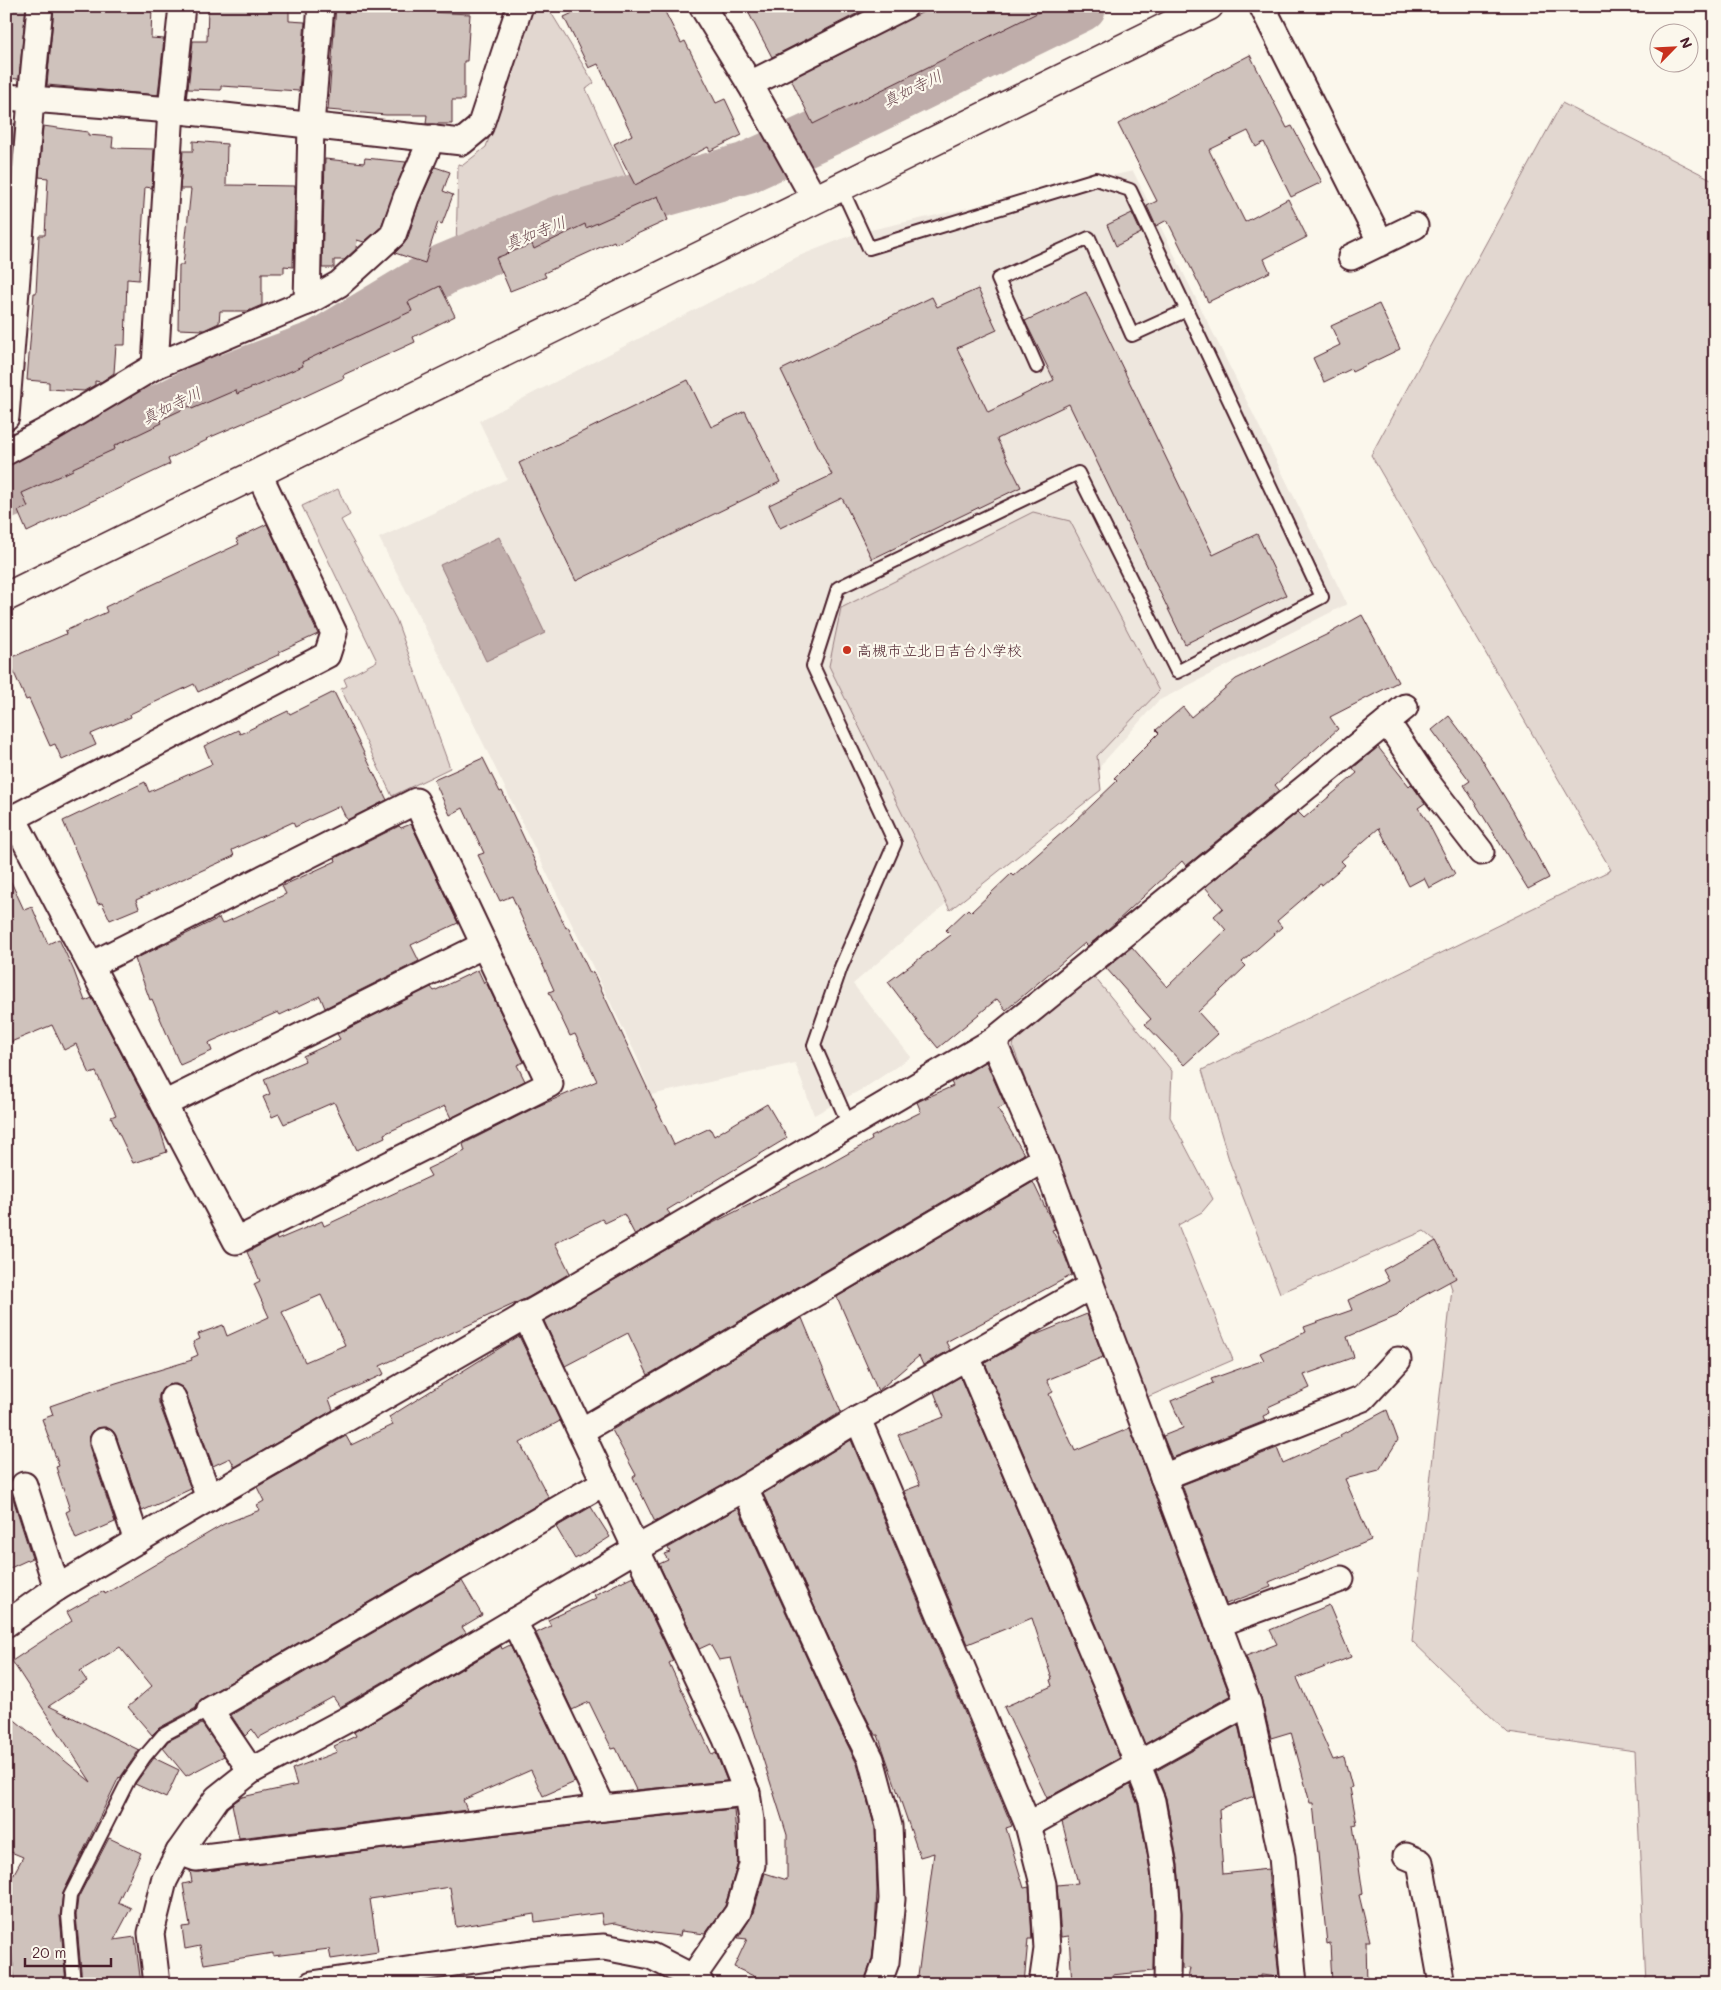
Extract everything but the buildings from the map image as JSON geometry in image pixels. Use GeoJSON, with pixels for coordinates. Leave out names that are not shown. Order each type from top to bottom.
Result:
{"type":"FeatureCollection","features":[{"type":"Feature","properties":{"kind":"street"},"geometry":{"type":"LineString","coordinates":[[6,417],[40,6]]}},
{"type":"Feature","properties":{"kind":"street"},"geometry":{"type":"LineString","coordinates":[[155,366],[171,110],[182,6]]}},
{"type":"Feature","properties":{"kind":"street"},"geometry":{"type":"LineString","coordinates":[[307,302],[311,125],[321,6]]}},
{"type":"Feature","properties":{"kind":"street"},"geometry":{"type":"LineString","coordinates":[[6,97],[171,110],[462,142],[480,127],[520,6]]}},
{"type":"Feature","properties":{"kind":"street"},"geometry":{"type":"LineString","coordinates":[[702,6],[750,84],[815,200]]}},
{"type":"Feature","properties":{"kind":"street"},"geometry":{"type":"LineString","coordinates":[[6,597],[1209,6]]}},
{"type":"Feature","properties":{"kind":"street"},"geometry":{"type":"LineString","coordinates":[[1262,6],[1381,242]]}},
{"type":"Feature","properties":{"kind":"street"},"geometry":{"type":"LineString","coordinates":[[750,84],[896,8]]}},
{"type":"Feature","properties":{"kind":"street"},"geometry":{"type":"LineString","coordinates":[[6,452],[53,427],[155,366],[307,302],[339,284],[393,235],[406,198],[432,138]]}},
{"type":"Feature","properties":{"kind":"street"},"geometry":{"type":"LineString","coordinates":[[1351,257],[1415,226]]}},
{"type":"Feature","properties":{"kind":"street"},"geometry":{"type":"LineString","coordinates":[[90,965],[416,801],[550,1084],[236,1241],[90,965],[13,818],[327,655],[334,633],[259,474]]}},
{"type":"Feature","properties":{"kind":"street"},"geometry":{"type":"LineString","coordinates":[[6,1624],[57,1588],[208,1498],[993,1041],[1396,714],[1430,786],[1481,852]]}},
{"type":"Feature","properties":{"kind":"street"},"geometry":{"type":"LineString","coordinates":[[164,1104],[484,945]]}},
{"type":"Feature","properties":{"kind":"street"},"geometry":{"type":"LineString","coordinates":[[993,1041],[1044,1159],[1248,1703],[1282,1857],[1294,1984]]}},
{"type":"Feature","properties":{"kind":"street"},"geometry":{"type":"LineString","coordinates":[[581,1431],[1044,1159]]}},
{"type":"Feature","properties":{"kind":"street"},"geometry":{"type":"LineString","coordinates":[[157,1984],[151,1933],[164,1881],[179,1852],[217,1798],[251,1771],[354,1716],[636,1549],[745,1488],[858,1420],[1091,1286]]}},
{"type":"Feature","properties":{"kind":"street"},"geometry":{"type":"LineString","coordinates":[[312,1984],[359,1980],[529,1952],[604,1947],[651,1956],[694,1982],[738,1912],[752,1865],[751,1820],[747,1793],[726,1739],[525,1314]]}},
{"type":"Feature","properties":{"kind":"street"},"geometry":{"type":"LineString","coordinates":[[967,1358],[1138,1763],[1152,1801],[1164,1868],[1168,1913],[1167,1984]]}},
{"type":"Feature","properties":{"kind":"street"},"geometry":{"type":"LineString","coordinates":[[1163,1478],[1363,1398],[1398,1360]]}},
{"type":"Feature","properties":{"kind":"street"},"geometry":{"type":"LineString","coordinates":[[173,1398],[208,1498]]}},
{"type":"Feature","properties":{"kind":"street"},"geometry":{"type":"LineString","coordinates":[[858,1420],[1028,1825],[1043,1884],[1046,1949],[1042,1984]]}},
{"type":"Feature","properties":{"kind":"street"},"geometry":{"type":"LineString","coordinates":[[103,1441],[137,1541]]}},
{"type":"Feature","properties":{"kind":"street"},"geometry":{"type":"LineString","coordinates":[[251,1771],[210,1710],[605,1482]]}},
{"type":"Feature","properties":{"kind":"street"},"geometry":{"type":"LineString","coordinates":[[24,1485],[57,1588]]}},
{"type":"Feature","properties":{"kind":"street"},"geometry":{"type":"LineString","coordinates":[[745,1488],[844,1705],[871,1759],[889,1826],[892,1899],[886,1962],[878,1984]]}},
{"type":"Feature","properties":{"kind":"street"},"geometry":{"type":"LineString","coordinates":[[1218,1624],[1341,1579]]}},
{"type":"Feature","properties":{"kind":"street"},"geometry":{"type":"LineString","coordinates":[[514,1621],[603,1808]]}},
{"type":"Feature","properties":{"kind":"street"},"geometry":{"type":"LineString","coordinates":[[1028,1825],[1248,1703]]}},
{"type":"Feature","properties":{"kind":"street"},"geometry":{"type":"LineString","coordinates":[[179,1852],[196,1858],[603,1808],[747,1793]]}},
{"type":"Feature","properties":{"kind":"street"},"geometry":{"type":"LineString","coordinates":[[1406,1856],[1420,1862],[1442,1984]]}},
{"type":"Feature","properties":{"kind":"lane"},"geometry":{"type":"LineString","coordinates":[[841,187],[869,248],[1096,179],[1130,190],[1322,597],[1177,672],[1078,473],[838,588],[813,666],[895,842],[841,967],[814,1045],[849,1125]]}},
{"type":"Feature","properties":{"kind":"lane"},"geometry":{"type":"LineString","coordinates":[[1037,367],[998,279],[1088,238],[1132,335],[1187,310]]}},
{"type":"Feature","properties":{"kind":"lane"},"geometry":{"type":"LineString","coordinates":[[74,1984],[69,1923],[70,1896],[129,1779],[145,1756],[163,1735],[210,1710]]}},
{"type":"Feature","properties":{"kind":"shaded area"},"geometry":{"type":"Polygon","coordinates":[[[532,6],[547,6],[594,83],[586,89],[627,179],[561,201],[456,252],[458,164],[463,165],[486,147],[532,6]]]}},
{"type":"Feature","properties":{"kind":"shaded area"},"geometry":{"type":"Polygon","coordinates":[[[1562,103],[1715,181],[1715,1984],[1646,1984],[1635,1751],[1508,1733],[1412,1641],[1452,1289],[1436,1241],[1424,1231],[1280,1293],[1230,1163],[1202,1070],[1611,870],[1371,455],[1562,103]]]}},
{"type":"Feature","properties":{"kind":"shaded area","name":"高槻市立北日吉台小学校"},"geometry":{"type":"Polygon","coordinates":[[[1133,171],[1347,604],[1158,701],[1101,765],[1097,786],[1008,850],[853,984],[911,1057],[866,1087],[814,1115],[795,1063],[651,1095],[638,1059],[460,696],[379,538],[507,479],[479,421],[799,256],[857,233],[1133,171]]]}},
{"type":"Feature","properties":{"kind":"shaded area"},"geometry":{"type":"Polygon","coordinates":[[[338,489],[350,515],[341,520],[396,619],[450,768],[392,796],[341,689],[347,686],[344,679],[377,661],[302,506],[338,489]]]}},
{"type":"Feature","properties":{"kind":"shaded area"},"geometry":{"type":"Polygon","coordinates":[[[1033,512],[1070,521],[1159,691],[1097,756],[1101,790],[950,910],[829,666],[841,608],[1033,512]]]}},
{"type":"Feature","properties":{"kind":"shaded area"},"geometry":{"type":"Polygon","coordinates":[[[499,537],[545,633],[486,661],[440,565],[499,537]]]}},
{"type":"Feature","properties":{"kind":"shaded area"},"geometry":{"type":"Polygon","coordinates":[[[1091,973],[1172,1071],[1170,1117],[1213,1199],[1202,1212],[1178,1225],[1233,1360],[1145,1398],[1013,1047],[1015,1036],[1091,973]]]}},
{"type":"Feature","properties":{"kind":"waterway","name":"真如寺川"},"geometry":{"type":"LineString","coordinates":[[6,494],[103,438],[207,387],[317,346],[445,269],[559,221],[746,168],[827,131],[1081,6]]}},
{"type":"Feature","properties":{"kind":"place","name":"高槻市立北日吉台小学校"},"geometry":{"type":"Point","coordinates":[847,650]}}]}
